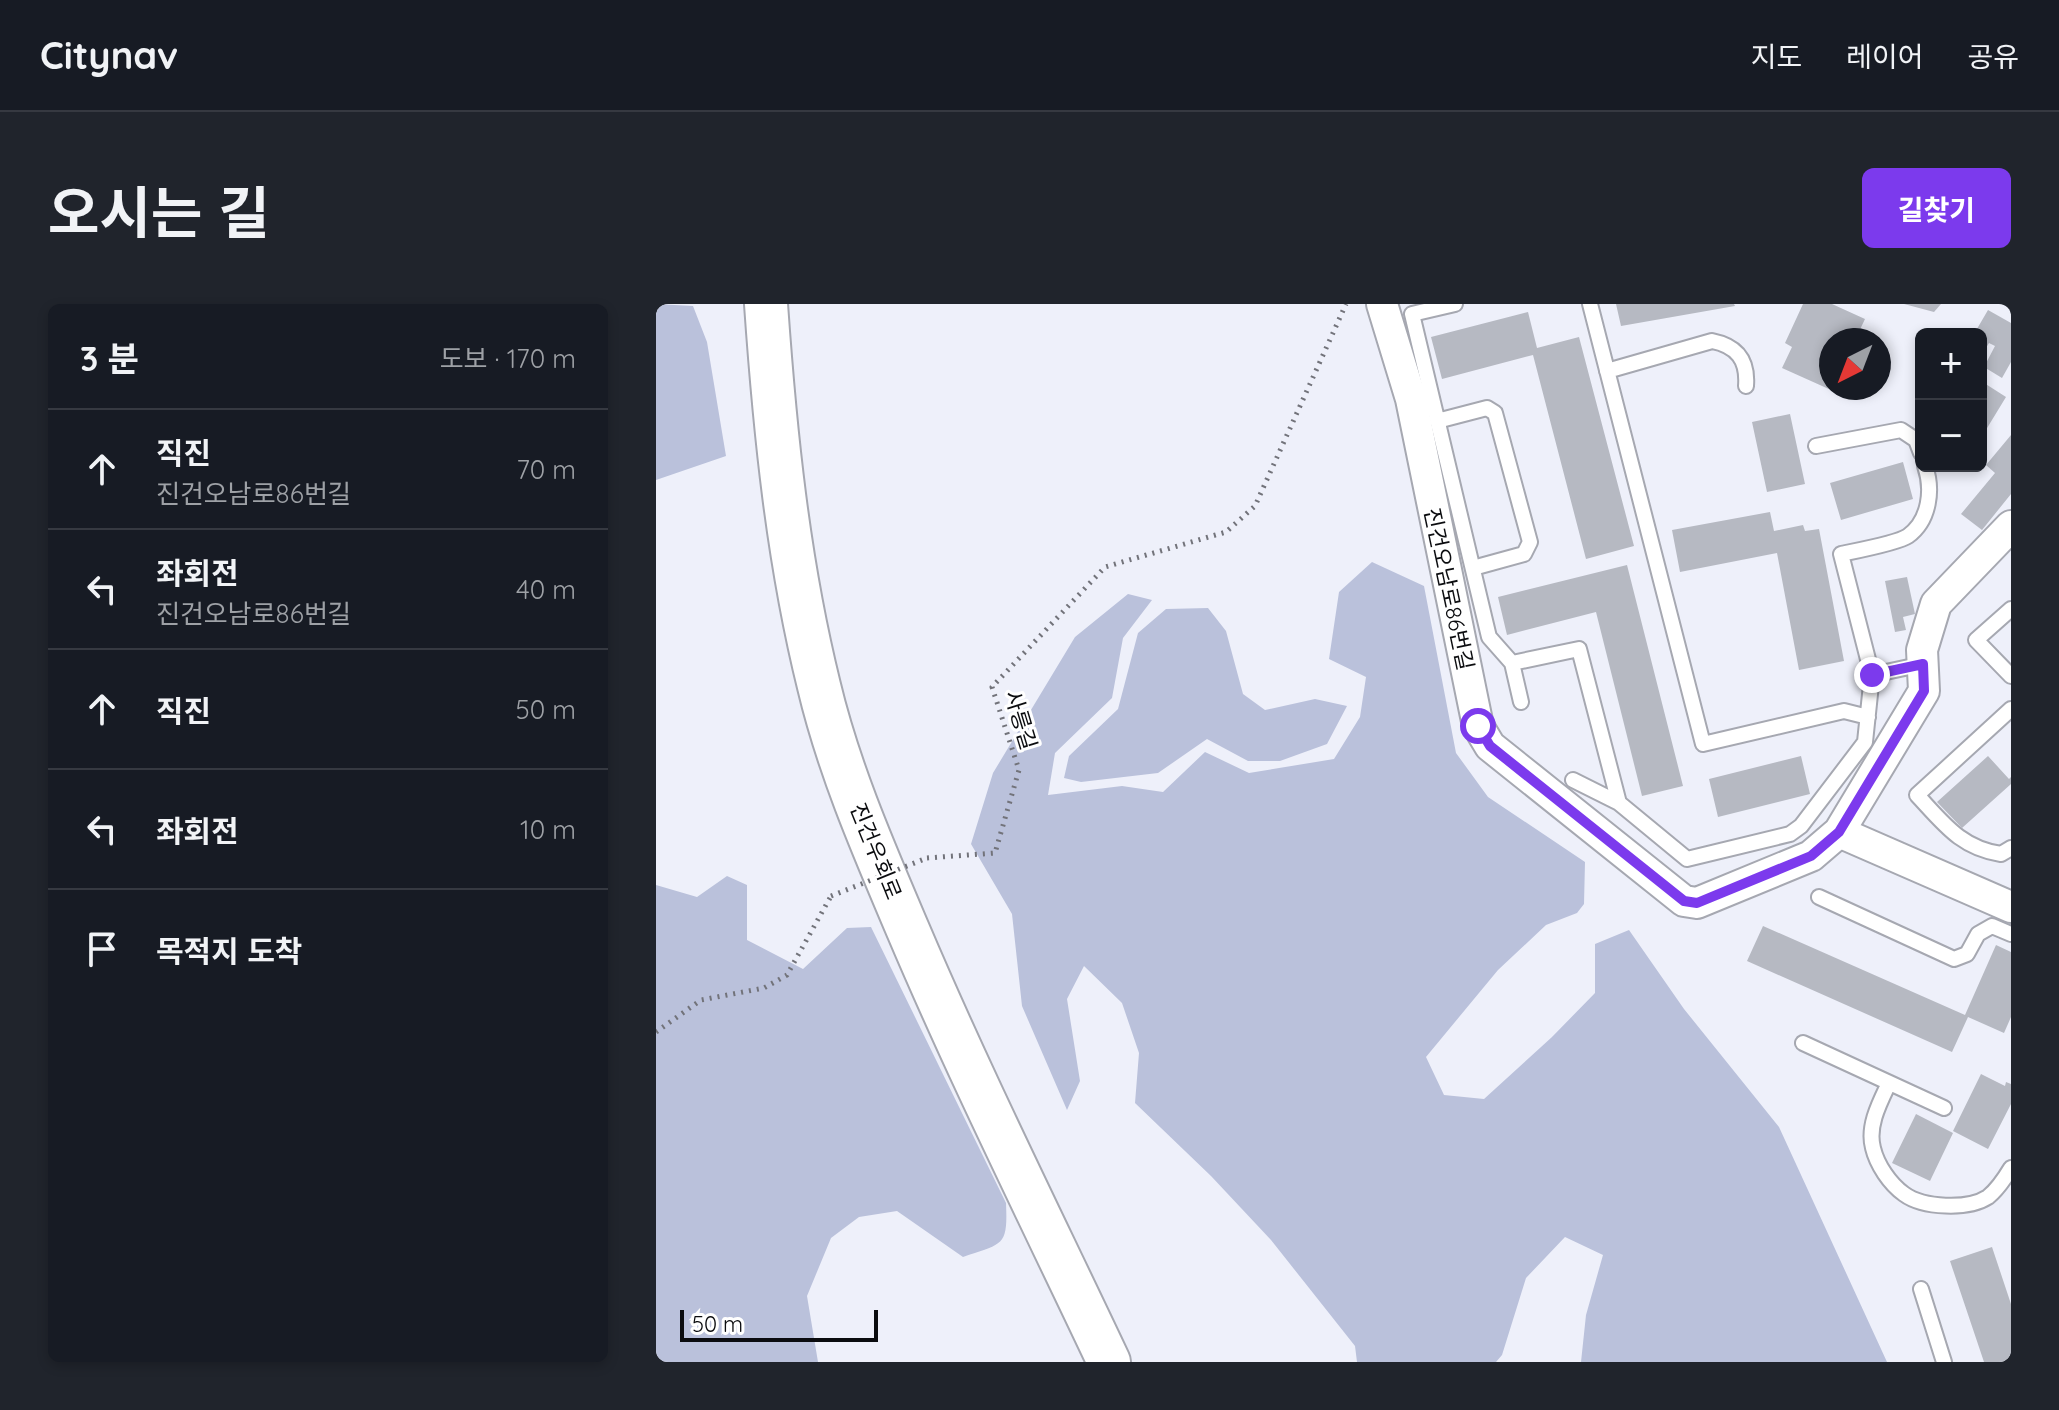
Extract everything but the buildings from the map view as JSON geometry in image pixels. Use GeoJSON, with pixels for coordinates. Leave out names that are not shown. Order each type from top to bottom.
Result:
{"type":"FeatureCollection","features":[{"type":"Feature","properties":{"kind":"main road","name":"진건우회로"},"geometry":{"type":"LineString","coordinates":[[766,304],[786,518],[819,687],[860,819],[956,1043],[1109,1362]]}},
{"type":"Feature","properties":{"kind":"street","name":"진건오남로86번길"},"geometry":{"type":"LineString","coordinates":[[1382,304],[1411,399],[1478,726],[1490,746],[1684,901],[1697,903],[1811,856],[1839,832],[1924,691],[1922,650],[1936,604],[2011,526]]}},
{"type":"Feature","properties":{"kind":"street"},"geometry":{"type":"LineString","coordinates":[[1839,832],[2011,907]]}},
{"type":"Feature","properties":{"kind":"lane"},"geometry":{"type":"LineString","coordinates":[[1455,304],[1412,314],[1489,637],[1512,663],[1521,702]]}},
{"type":"Feature","properties":{"kind":"lane"},"geometry":{"type":"LineString","coordinates":[[1590,304],[1703,744],[1844,711],[1868,717]]}},
{"type":"Feature","properties":{"kind":"lane"},"geometry":{"type":"LineString","coordinates":[[1607,371],[1712,341],[1729,345],[1740,356],[1747,370],[1746,386]]}},
{"type":"Feature","properties":{"kind":"lane"},"geometry":{"type":"LineString","coordinates":[[1437,421],[1487,408],[1495,413],[1530,542],[1524,554],[1473,568]]}},
{"type":"Feature","properties":{"kind":"lane"},"geometry":{"type":"LineString","coordinates":[[1816,446],[1901,430],[1915,439]]}},
{"type":"Feature","properties":{"kind":"lane"},"geometry":{"type":"LineString","coordinates":[[1573,780],[1619,803],[1687,859],[1790,834],[1801,826],[1865,742],[1872,675],[1841,554],[1907,537],[1919,523],[1929,503],[1927,472]]}},
{"type":"Feature","properties":{"kind":"lane"},"geometry":{"type":"LineString","coordinates":[[2011,609],[1976,640],[2011,676]]}},
{"type":"Feature","properties":{"kind":"lane"},"geometry":{"type":"LineString","coordinates":[[1512,663],[1579,649],[1619,803]]}},
{"type":"Feature","properties":{"kind":"lane"},"geometry":{"type":"LineString","coordinates":[[1872,675],[1923,664]]}},
{"type":"Feature","properties":{"kind":"lane"},"geometry":{"type":"LineString","coordinates":[[2011,709],[1917,795],[1956,836],[1979,851],[2001,854],[2011,848]]}},
{"type":"Feature","properties":{"kind":"lane"},"geometry":{"type":"LineString","coordinates":[[1819,897],[1954,959],[1967,954],[1978,934],[1992,926],[2011,934]]}},
{"type":"Feature","properties":{"kind":"lane"},"geometry":{"type":"LineString","coordinates":[[1803,1043],[1944,1108]]}},
{"type":"Feature","properties":{"kind":"lane"},"geometry":{"type":"LineString","coordinates":[[1889,1083],[1873,1120],[1872,1147],[1885,1175],[1905,1195],[1936,1205],[1965,1206],[1986,1198],[2011,1168]]}},
{"type":"Feature","properties":{"kind":"lane"},"geometry":{"type":"LineString","coordinates":[[1921,1289],[1944,1362]]}},
{"type":"Feature","properties":{"kind":"path","name":"사릉길"},"geometry":{"type":"LineString","coordinates":[[656,1032],[701,1000],[764,988],[787,975],[831,896],[927,858],[995,853],[1019,770],[992,687],[1105,567],[1226,532],[1255,506],[1346,304]]}},
{"type":"Feature","properties":{"kind":"shaded area"},"geometry":{"type":"Polygon","coordinates":[[[656,304],[693,306],[707,342],[726,456],[656,480],[656,304]]]}},
{"type":"Feature","properties":{"kind":"shaded area"},"geometry":{"type":"Polygon","coordinates":[[[1372,562],[1424,586],[1456,753],[1488,797],[1585,862],[1584,904],[1577,913],[1546,925],[1498,970],[1426,1057],[1444,1095],[1484,1099],[1595,993],[1595,944],[1629,930],[1684,1009],[1779,1127],[1887,1362],[1581,1362],[1586,1315],[1603,1255],[1565,1237],[1526,1278],[1502,1355],[1496,1362],[1357,1362],[1355,1346],[1271,1240],[1211,1176],[1135,1103],[1139,1053],[1122,1003],[1084,966],[1067,999],[1080,1081],[1067,1110],[1022,1006],[1012,914],[971,844],[993,773],[1075,637],[1128,594],[1152,600],[1123,638],[1112,698],[1055,753],[1048,795],[1122,786],[1163,792],[1205,752],[1249,773],[1334,759],[1360,717],[1366,677],[1329,659],[1339,592],[1372,562]]]}},
{"type":"Feature","properties":{"kind":"shaded area"},"geometry":{"type":"Polygon","coordinates":[[[1208,608],[1226,631],[1243,694],[1265,710],[1315,699],[1347,706],[1327,744],[1280,761],[1248,761],[1207,739],[1158,773],[1081,782],[1064,778],[1069,756],[1118,709],[1138,633],[1166,609],[1208,608]]]}},
{"type":"Feature","properties":{"kind":"shaded area"},"geometry":{"type":"Polygon","coordinates":[[[727,876],[747,885],[747,940],[803,969],[847,928],[871,927],[1006,1203],[1004,1236],[995,1245],[963,1257],[897,1211],[859,1217],[831,1238],[807,1296],[818,1362],[656,1362],[656,885],[697,897],[727,876]]]}},
{"type":"Feature","properties":{"kind":"route"},"geometry":{"type":"LineString","coordinates":[[1478,726],[1490,746],[1684,901],[1697,903],[1811,856],[1839,832],[1924,691],[1923,664],[1872,675]]}}]}
